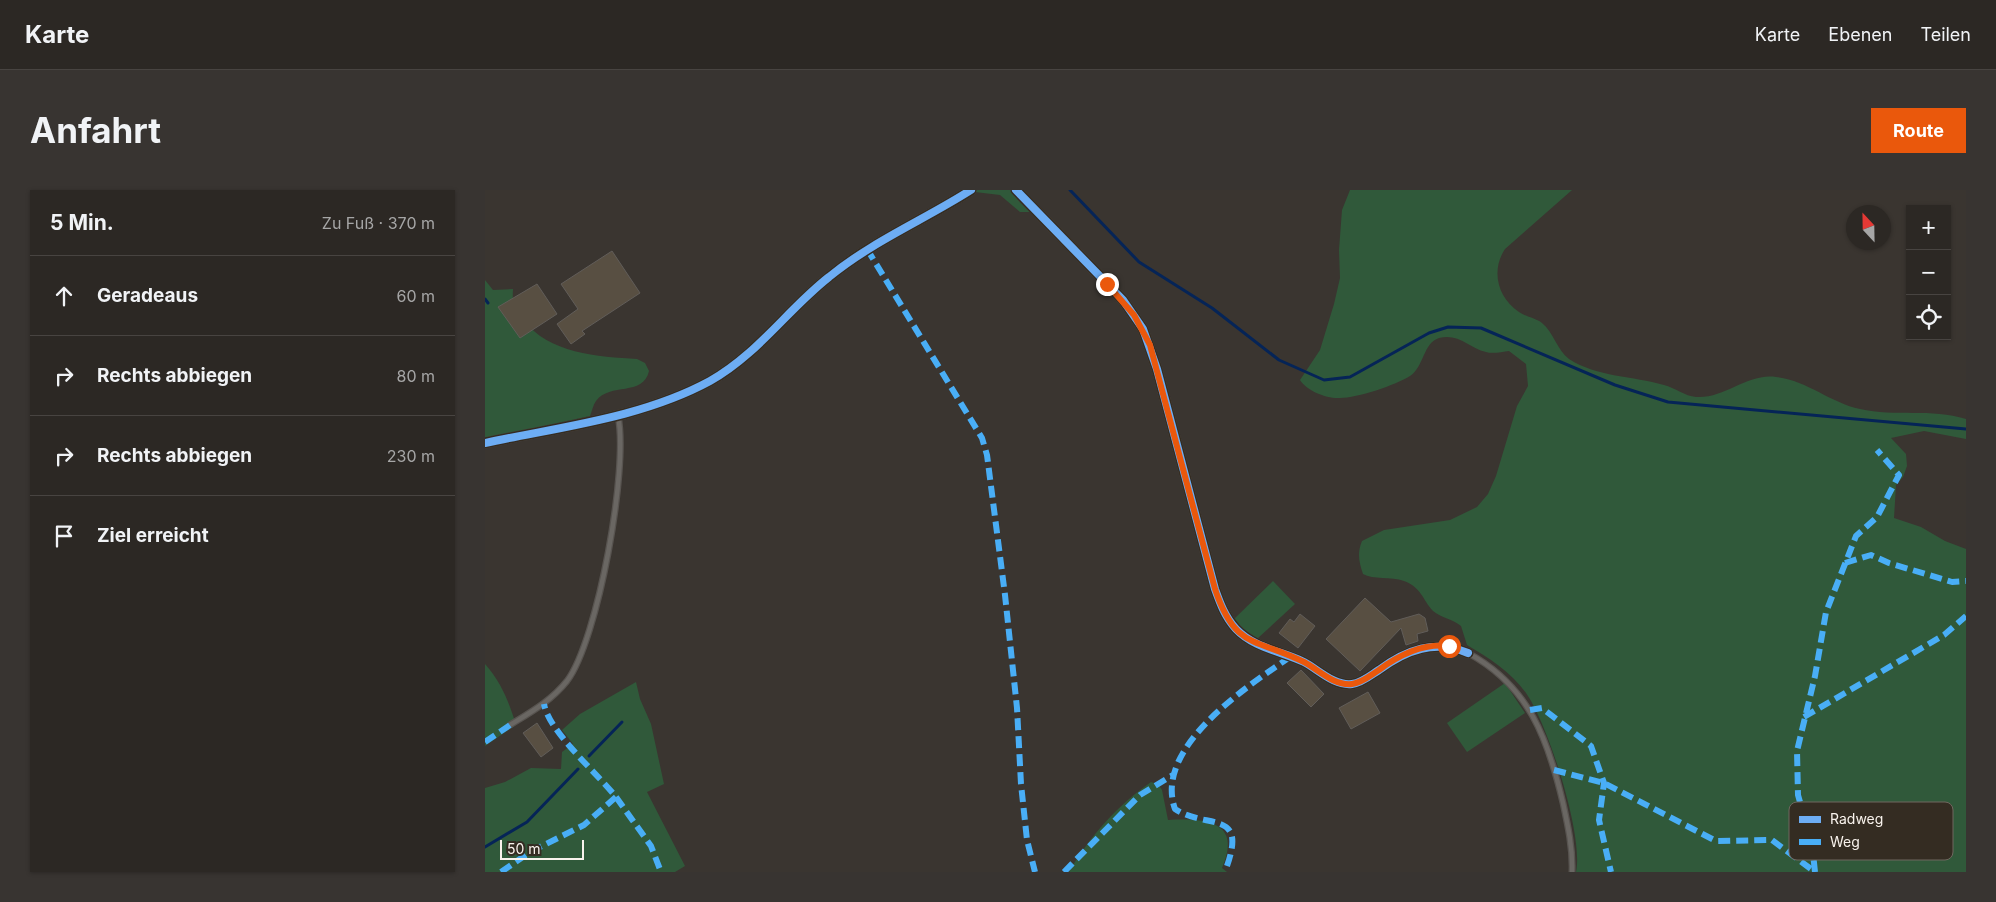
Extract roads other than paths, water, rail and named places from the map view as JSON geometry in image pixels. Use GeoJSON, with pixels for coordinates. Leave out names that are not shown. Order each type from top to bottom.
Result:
{"type":"FeatureCollection","features":[{"type":"Feature","properties":{"kind":"street"},"geometry":{"type":"LineString","coordinates":[[485,443],[617,414],[686,392],[711,380],[748,354],[808,295],[849,261],[882,240],[971,190]]}},
{"type":"Feature","properties":{"kind":"street"},"geometry":{"type":"LineString","coordinates":[[1016,190],[1113,289],[1143,329],[1157,368],[1215,589],[1227,619],[1237,630],[1247,639],[1303,662],[1341,683],[1361,682],[1398,658],[1427,646],[1449,646],[1468,653]]}},
{"type":"Feature","properties":{"kind":"lane"},"geometry":{"type":"LineString","coordinates":[[510,724],[538,708],[555,695],[571,674],[582,651],[595,606],[615,518],[619,477],[620,431],[617,414]]}},
{"type":"Feature","properties":{"kind":"lane"},"geometry":{"type":"LineString","coordinates":[[1468,653],[1484,661],[1506,680],[1523,699],[1539,727],[1554,770],[1566,819],[1571,849],[1572,872]]}},
{"type":"Feature","properties":{"kind":"waterway"},"geometry":{"type":"LineString","coordinates":[[1070,190],[1139,262],[1212,308],[1279,360],[1324,380],[1350,377],[1429,333],[1448,327],[1481,328],[1615,385],[1668,402],[1966,429]]}},
{"type":"Feature","properties":{"kind":"waterway"},"geometry":{"type":"LineString","coordinates":[[485,299],[488,303]]}},
{"type":"Feature","properties":{"kind":"waterway"},"geometry":{"type":"LineString","coordinates":[[589,756],[622,722]]}},
{"type":"Feature","properties":{"kind":"waterway"},"geometry":{"type":"LineString","coordinates":[[485,847],[527,822],[578,769]]}}]}
